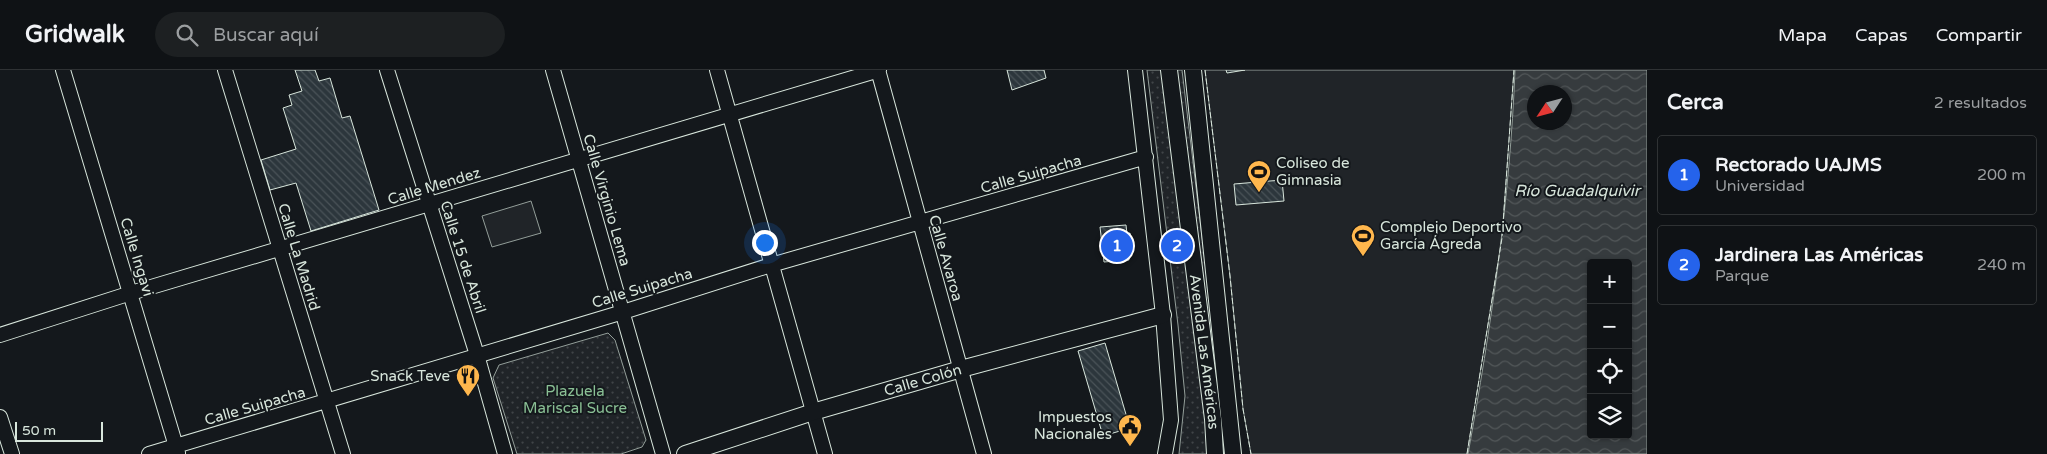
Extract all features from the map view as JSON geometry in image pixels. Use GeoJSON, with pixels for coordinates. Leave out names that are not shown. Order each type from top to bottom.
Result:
{"type":"FeatureCollection","features":[{"type":"Feature","properties":{"kind":"main road","name":"Avenida Las Américas"},"geometry":{"type":"LineString","coordinates":[[1169,70],[1213,419],[1215,454]]}},
{"type":"Feature","properties":{"kind":"main road","name":"Avenida Las Américas"},"geometry":{"type":"LineString","coordinates":[[1193,70],[1233,454]]}},
{"type":"Feature","properties":{"kind":"main road","name":"Calle Colón"},"geometry":{"type":"LineString","coordinates":[[686,454],[814,412],[961,368],[1163,315]]}},
{"type":"Feature","properties":{"kind":"street","name":"Calle Ingavi"},"geometry":{"type":"LineString","coordinates":[[63,70],[177,450]]}},
{"type":"Feature","properties":{"kind":"street","name":"Calle La Madrid"},"geometry":{"type":"LineString","coordinates":[[225,70],[343,454]]}},
{"type":"Feature","properties":{"kind":"street","name":"Calle 15 de Abril"},"geometry":{"type":"LineString","coordinates":[[387,70],[477,354],[505,454]]}},
{"type":"Feature","properties":{"kind":"street","name":"Calle Virginio Lema"},"geometry":{"type":"LineString","coordinates":[[553,70],[663,454]]}},
{"type":"Feature","properties":{"kind":"street"},"geometry":{"type":"LineString","coordinates":[[717,70],[825,454]]}},
{"type":"Feature","properties":{"kind":"street","name":"Calle Mendez"},"geometry":{"type":"LineString","coordinates":[[0,335],[131,292],[280,250],[878,70]]}},
{"type":"Feature","properties":{"kind":"street","name":"Calle Avaroa"},"geometry":{"type":"LineString","coordinates":[[878,70],[984,454]]}},
{"type":"Feature","properties":{"kind":"street"},"geometry":{"type":"LineString","coordinates":[[1135,70],[1163,315],[1171,420],[1165,454]]}},
{"type":"Feature","properties":{"kind":"street","name":"Calle Suipacha"},"geometry":{"type":"LineString","coordinates":[[149,454],[177,450],[477,354],[623,312],[771,265],[1146,157]]}},
{"type":"Feature","properties":{"kind":"street"},"geometry":{"type":"LineString","coordinates":[[0,417],[12,454]]}},
{"type":"Feature","properties":{"kind":"green space"},"geometry":{"type":"Polygon","coordinates":[[[1147,70],[1164,70],[1211,454],[1179,454],[1185,396],[1147,70]]]}},
{"type":"Feature","properties":{"kind":"green space"},"geometry":{"type":"Polygon","coordinates":[[[1176,70],[1182,70],[1228,454],[1221,454],[1176,70]]]}},
{"type":"Feature","properties":{"kind":"green space","name":"Complejo Deportivo García Ágreda"},"geometry":{"type":"Polygon","coordinates":[[[1205,70],[1514,70],[1502,238],[1467,454],[1251,454],[1243,409],[1230,276],[1205,70]]]}},
{"type":"Feature","properties":{"kind":"green space"},"geometry":{"type":"Polygon","coordinates":[[[531,201],[541,233],[492,247],[482,216],[531,201]]]}},
{"type":"Feature","properties":{"kind":"green space","name":"Plazuela Mariscal Sucre"},"geometry":{"type":"Polygon","coordinates":[[[608,333],[615,340],[646,440],[642,447],[621,454],[517,454],[493,378],[499,365],[608,333]]]}},
{"type":"Feature","properties":{"kind":"water","name":"Río Guadalquivir"},"geometry":{"type":"Polygon","coordinates":[[[1515,70],[1647,70],[1647,454],[1468,454],[1498,263],[1509,167],[1515,70]]]}},
{"type":"Feature","properties":{"kind":"building"},"geometry":{"type":"Polygon","coordinates":[[[295,70],[315,70],[319,81],[330,78],[342,118],[350,116],[379,210],[311,231],[296,183],[270,190],[261,160],[296,149],[283,108],[292,105],[289,95],[302,91],[295,70]]]}},
{"type":"Feature","properties":{"kind":"building"},"geometry":{"type":"Polygon","coordinates":[[[1007,70],[1044,70],[1046,78],[1012,90],[1007,70]]]}},
{"type":"Feature","properties":{"kind":"building"},"geometry":{"type":"Polygon","coordinates":[[[1226,70],[1245,70],[1227,73],[1226,70]]]}},
{"type":"Feature","properties":{"kind":"building","name":"Coliseo de Gimnasia"},"geometry":{"type":"Polygon","coordinates":[[[1282,180],[1284,201],[1236,205],[1234,184],[1282,180]]]}},
{"type":"Feature","properties":{"kind":"building"},"geometry":{"type":"Polygon","coordinates":[[[1126,225],[1127,234],[1130,233],[1132,250],[1128,251],[1129,260],[1104,262],[1100,227],[1126,225]]]}},
{"type":"Feature","properties":{"kind":"building"},"geometry":{"type":"Polygon","coordinates":[[[1105,343],[1130,428],[1103,436],[1078,351],[1105,343]]]}},
{"type":"Feature","properties":{"kind":"fence"},"geometry":{"type":"LineString","coordinates":[[1205,70],[1230,276],[1243,409],[1251,454]]}},
{"type":"Feature","properties":{"kind":"fence"},"geometry":{"type":"LineString","coordinates":[[1467,454],[1502,238],[1514,70]]}},
{"type":"Feature","properties":{"kind":"place","name":"Coliseo de Gimnasia"},"geometry":{"type":"Point","coordinates":[1259,193]}},
{"type":"Feature","properties":{"kind":"place","name":"Rectorado UAJMS"},"geometry":{"type":"Point","coordinates":[1117,246]}},
{"type":"Feature","properties":{"kind":"place","name":"Jardinera Las Américas"},"geometry":{"type":"Point","coordinates":[1177,246]}},
{"type":"Feature","properties":{"kind":"place","name":"Complejo Deportivo García Ágreda"},"geometry":{"type":"Point","coordinates":[1363,257]}},
{"type":"Feature","properties":{"kind":"place","name":"Snack Teve"},"geometry":{"type":"Point","coordinates":[468,397]}},
{"type":"Feature","properties":{"kind":"place","name":"Impuestos Nacionales"},"geometry":{"type":"Point","coordinates":[1130,447]}}]}
